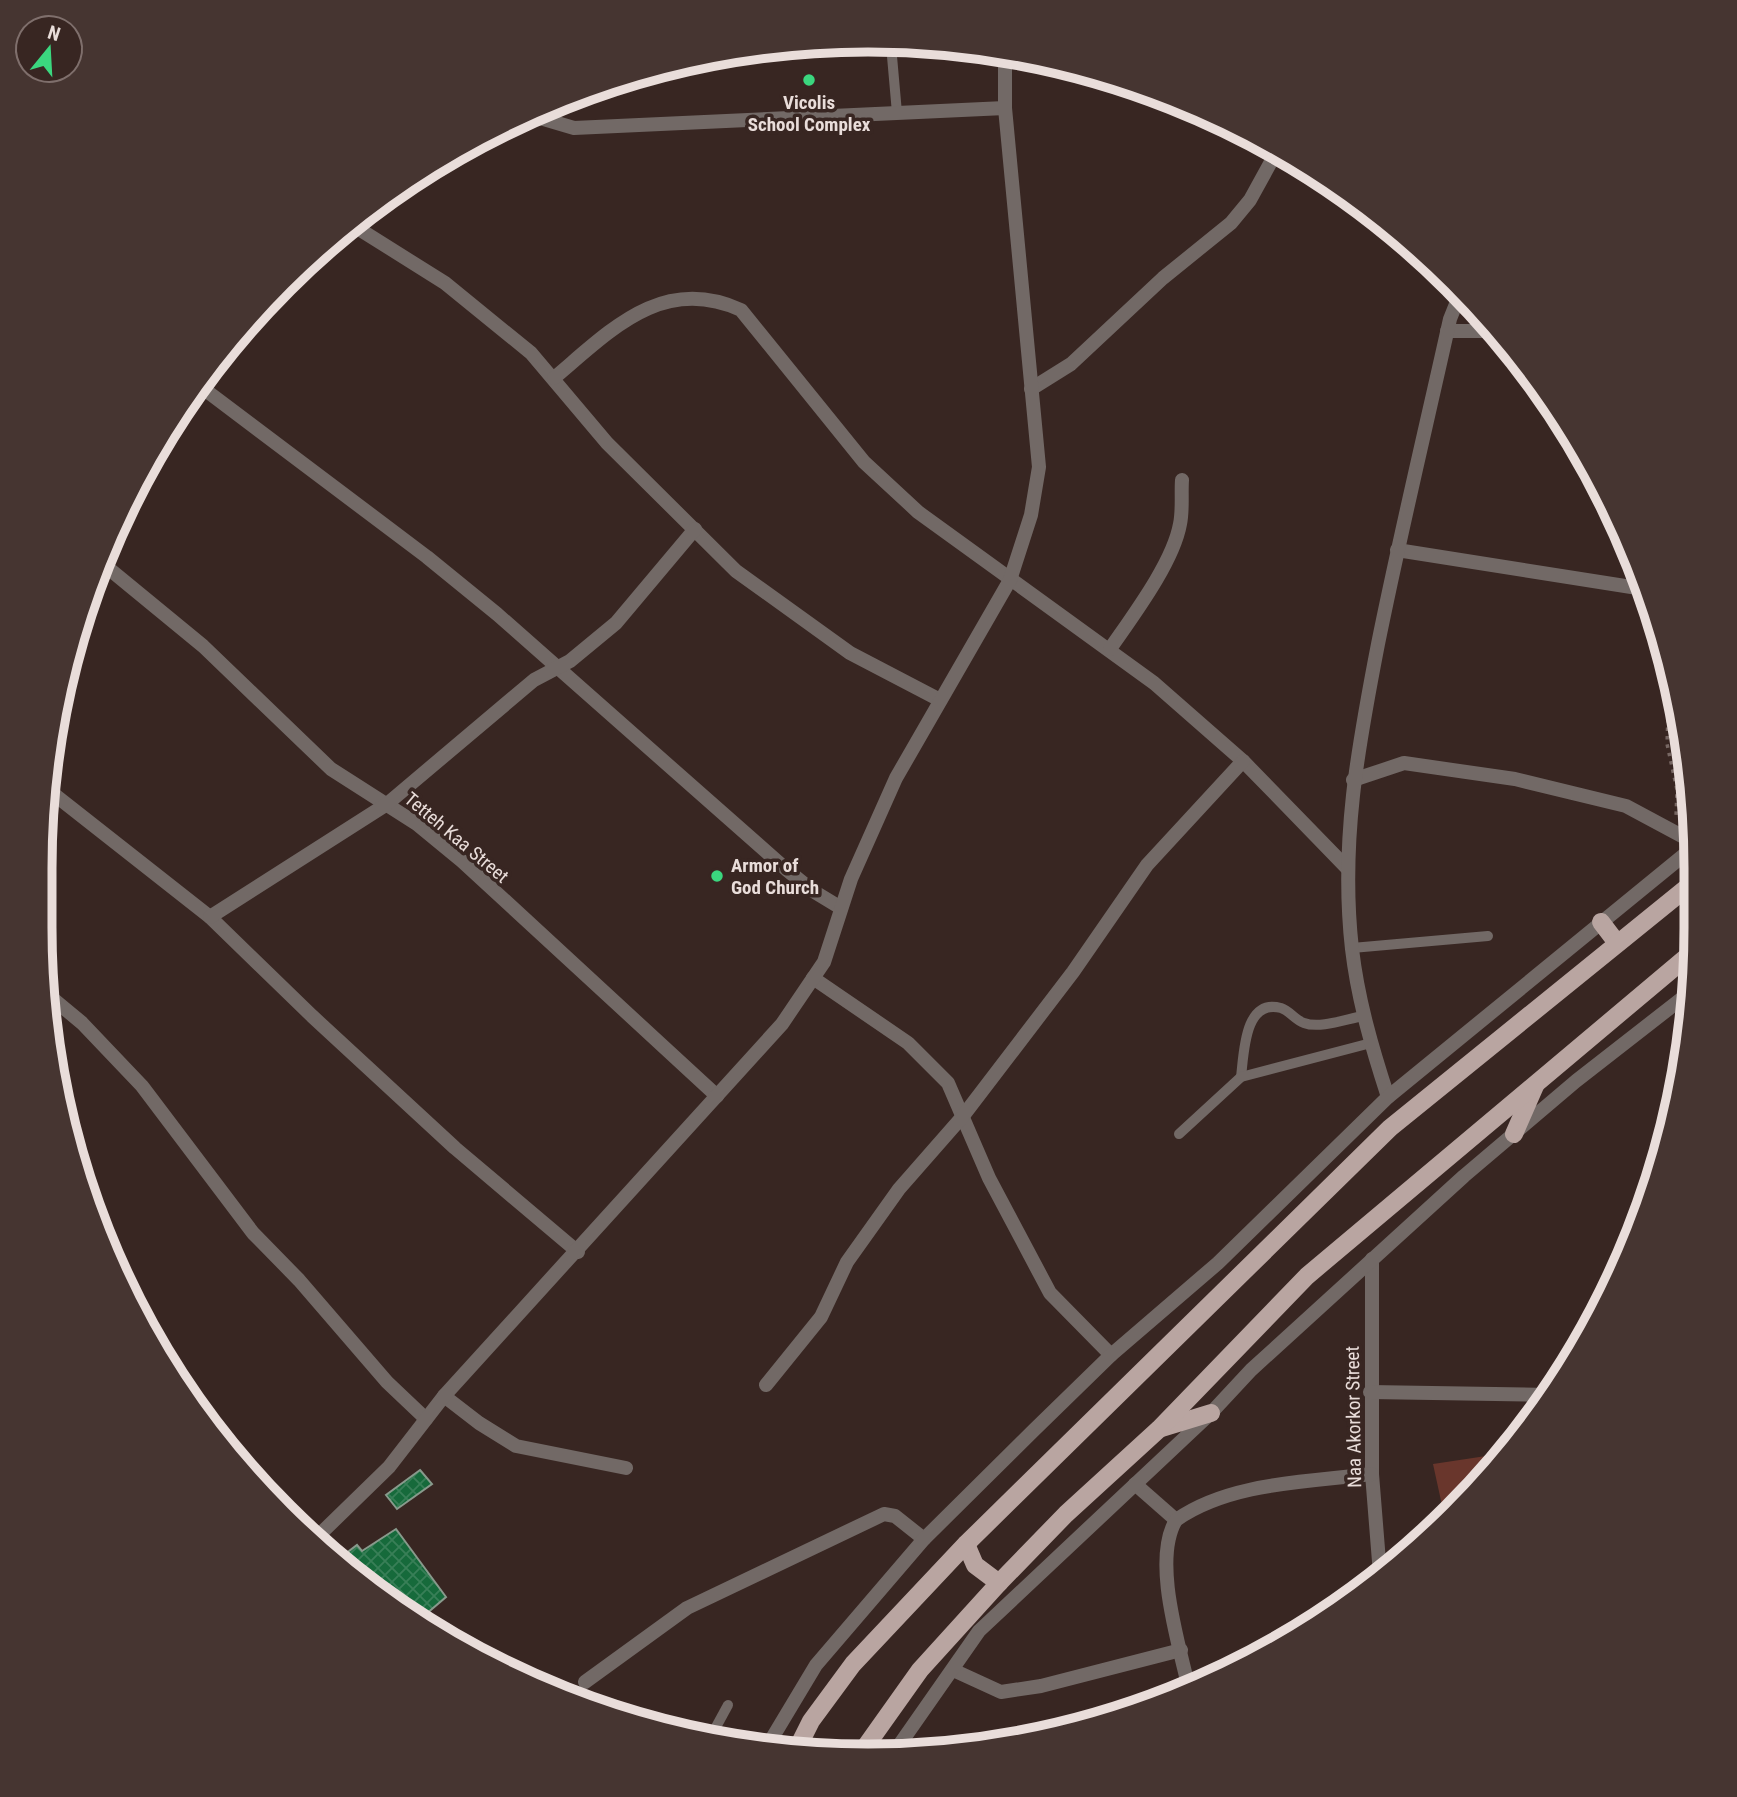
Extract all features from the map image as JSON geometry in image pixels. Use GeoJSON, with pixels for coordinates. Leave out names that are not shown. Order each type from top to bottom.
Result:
{"type":"FeatureCollection","features":[{"type":"Feature","properties":{"kind":"main road"},"geometry":{"type":"LineString","coordinates":[[801,1742],[811,1721],[853,1664],[966,1544],[1390,1128],[1684,890]]}},
{"type":"Feature","properties":{"kind":"main road"},"geometry":{"type":"LineString","coordinates":[[1601,922],[1617,943]]}},
{"type":"Feature","properties":{"kind":"main road"},"geometry":{"type":"LineString","coordinates":[[867,1744],[920,1670],[999,1583],[1066,1514],[1159,1429],[1307,1276],[1683,960]]}},
{"type":"Feature","properties":{"kind":"main road"},"geometry":{"type":"LineString","coordinates":[[1514,1134],[1537,1082]]}},
{"type":"Feature","properties":{"kind":"main road"},"geometry":{"type":"LineString","coordinates":[[1159,1429],[1211,1413]]}},
{"type":"Feature","properties":{"kind":"main road"},"geometry":{"type":"LineString","coordinates":[[966,1544],[975,1565],[999,1583]]}},
{"type":"Feature","properties":{"kind":"street"},"geometry":{"type":"LineString","coordinates":[[321,1533],[389,1467],[444,1396],[578,1252],[782,1024],[824,962],[851,879],[896,778],[1010,580],[1031,515],[1040,467],[1005,108],[1005,64]]}},
{"type":"Feature","properties":{"kind":"street"},"geometry":{"type":"LineString","coordinates":[[546,120],[574,128],[1005,108]]}},
{"type":"Feature","properties":{"kind":"street"},"geometry":{"type":"LineString","coordinates":[[1031,389],[1071,364],[1163,278],[1231,223],[1250,200],[1272,160]]}},
{"type":"Feature","properties":{"kind":"street"},"geometry":{"type":"LineString","coordinates":[[361,230],[445,284],[531,353],[607,443],[736,571],[850,653],[940,700]]}},
{"type":"Feature","properties":{"kind":"street"},"geometry":{"type":"LineString","coordinates":[[554,378],[626,318],[659,303],[687,299],[719,300],[741,310],[864,462],[918,512],[1154,683],[1243,761],[1348,869]]}},
{"type":"Feature","properties":{"kind":"street"},"geometry":{"type":"LineString","coordinates":[[1388,1097],[1363,1016],[1352,948],[1348,869],[1353,780],[1397,550],[1447,331],[1457,304]]}},
{"type":"Feature","properties":{"kind":"street"},"geometry":{"type":"LineString","coordinates":[[1447,331],[1483,331]]}},
{"type":"Feature","properties":{"kind":"street"},"geometry":{"type":"LineString","coordinates":[[207,391],[427,557],[796,877],[841,908]]}},
{"type":"Feature","properties":{"kind":"street"},"geometry":{"type":"LineString","coordinates":[[1110,649],[1143,602],[1171,548],[1180,524],[1182,480]]}},
{"type":"Feature","properties":{"kind":"street"},"geometry":{"type":"LineString","coordinates":[[210,917],[387,804],[534,680],[556,668],[616,623],[695,529]]}},
{"type":"Feature","properties":{"kind":"street"},"geometry":{"type":"LineString","coordinates":[[1397,550],[1634,587]]}},
{"type":"Feature","properties":{"kind":"street","name":"Tetteh Kaa Street"},"geometry":{"type":"LineString","coordinates":[[110,569],[203,646],[331,769],[417,824],[462,861],[717,1096]]}},
{"type":"Feature","properties":{"kind":"street"},"geometry":{"type":"LineString","coordinates":[[766,1385],[821,1317],[861,1240],[899,1189],[962,1116],[1073,972],[1147,864],[1243,761]]}},
{"type":"Feature","properties":{"kind":"street"},"geometry":{"type":"LineString","coordinates":[[1353,780],[1404,763],[1515,779],[1626,806],[1683,839]]}},
{"type":"Feature","properties":{"kind":"street"},"geometry":{"type":"LineString","coordinates":[[56,796],[210,917],[455,1148],[578,1252]]}},
{"type":"Feature","properties":{"kind":"street"},"geometry":{"type":"LineString","coordinates":[[772,1739],[816,1665],[924,1539],[1111,1355],[1218,1263],[1388,1097],[1684,853]]}},
{"type":"Feature","properties":{"kind":"street"},"geometry":{"type":"LineString","coordinates":[[813,978],[908,1043],[948,1083],[989,1178],[1050,1293],[1111,1355]]}},
{"type":"Feature","properties":{"kind":"street"},"geometry":{"type":"LineString","coordinates":[[901,1743],[979,1631],[1211,1413],[1251,1370],[1514,1134],[1681,999]]}},
{"type":"Feature","properties":{"kind":"street"},"geometry":{"type":"LineString","coordinates":[[56,1001],[82,1023],[142,1086],[253,1233],[299,1280],[387,1382],[426,1419]]}},
{"type":"Feature","properties":{"kind":"street","name":"Naa Akorkor Street"},"geometry":{"type":"LineString","coordinates":[[1372,1259],[1370,1392],[1372,1474],[1379,1564]]}},
{"type":"Feature","properties":{"kind":"street"},"geometry":{"type":"LineString","coordinates":[[1370,1392],[1538,1395]]}},
{"type":"Feature","properties":{"kind":"street"},"geometry":{"type":"LineString","coordinates":[[444,1396],[479,1423],[516,1446],[626,1468]]}},
{"type":"Feature","properties":{"kind":"street"},"geometry":{"type":"LineString","coordinates":[[1187,1679],[1168,1580],[1167,1544],[1176,1520],[1199,1506],[1260,1489],[1372,1474]]}},
{"type":"Feature","properties":{"kind":"street"},"geometry":{"type":"LineString","coordinates":[[1135,1484],[1176,1520]]}},
{"type":"Feature","properties":{"kind":"street"},"geometry":{"type":"LineString","coordinates":[[585,1682],[687,1608],[884,1514],[895,1516],[924,1539]]}},
{"type":"Feature","properties":{"kind":"street"},"geometry":{"type":"LineString","coordinates":[[953,1670],[1001,1692],[1041,1686],[1181,1650]]}},
{"type":"Feature","properties":{"kind":"lane"},"geometry":{"type":"LineString","coordinates":[[892,53],[897,113]]}},
{"type":"Feature","properties":{"kind":"lane"},"geometry":{"type":"LineString","coordinates":[[1352,948],[1488,936]]}},
{"type":"Feature","properties":{"kind":"lane"},"geometry":{"type":"LineString","coordinates":[[1241,1077],[1248,1031],[1260,1011],[1272,1006],[1285,1009],[1304,1024],[1314,1025],[1363,1016]]}},
{"type":"Feature","properties":{"kind":"lane"},"geometry":{"type":"LineString","coordinates":[[1179,1134],[1241,1077],[1371,1043]]}},
{"type":"Feature","properties":{"kind":"lane"},"geometry":{"type":"LineString","coordinates":[[714,1730],[728,1705]]}},
{"type":"Feature","properties":{"kind":"path"},"geometry":{"type":"LineString","coordinates":[[1667,831],[1678,813],[1677,790],[1667,744],[1668,706]]}},
{"type":"Feature","properties":{"kind":"shaded area"},"geometry":{"type":"Polygon","coordinates":[[[1492,1455],[1442,1507],[1433,1464],[1492,1455]]]}},
{"type":"Feature","properties":{"kind":"building"},"geometry":{"type":"Polygon","coordinates":[[[420,1470],[432,1484],[397,1509],[386,1495],[420,1470]]]}},
{"type":"Feature","properties":{"kind":"building"},"geometry":{"type":"Polygon","coordinates":[[[396,1529],[446,1597],[426,1614],[345,1554],[357,1545],[362,1551],[396,1529]]]}},
{"type":"Feature","properties":{"kind":"place","name":"Vicolis School Complex"},"geometry":{"type":"Point","coordinates":[809,80]}},
{"type":"Feature","properties":{"kind":"place","name":"Armor of God Church"},"geometry":{"type":"Point","coordinates":[717,876]}}]}
